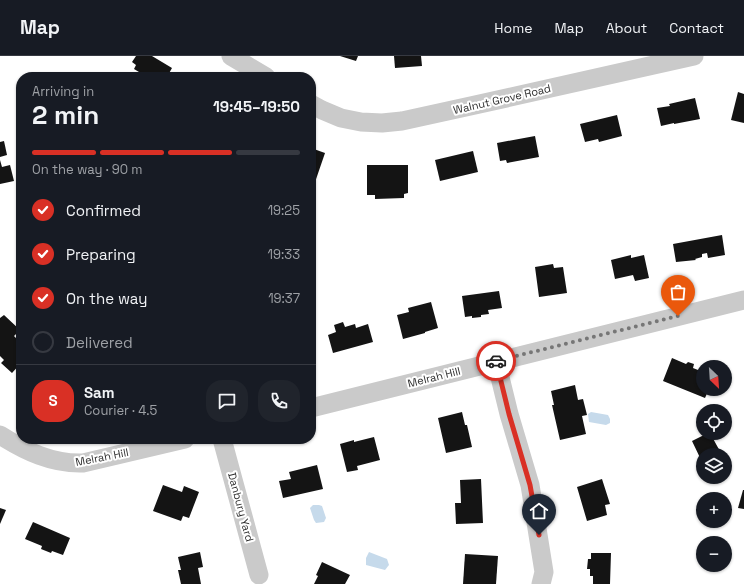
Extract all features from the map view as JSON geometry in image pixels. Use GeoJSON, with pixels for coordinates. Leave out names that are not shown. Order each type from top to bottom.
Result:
{"type":"FeatureCollection","features":[{"type":"Feature","properties":{"kind":"street"},"geometry":{"type":"LineString","coordinates":[[231,56],[253,72]]}},
{"type":"Feature","properties":{"kind":"street","name":"Walnut Grove Road"},"geometry":{"type":"LineString","coordinates":[[316,107],[341,118],[361,122],[382,123],[467,107],[694,56]]}},
{"type":"Feature","properties":{"kind":"street","name":"Melrah Hill"},"geometry":{"type":"LineString","coordinates":[[316,407],[496,361],[744,301]]}},
{"type":"Feature","properties":{"kind":"street"},"geometry":{"type":"LineString","coordinates":[[496,361],[509,414],[530,485],[544,572],[541,584]]}},
{"type":"Feature","properties":{"kind":"street","name":"Melrah Hill"},"geometry":{"type":"LineString","coordinates":[[0,435],[33,454],[68,463],[83,463],[163,444]]}},
{"type":"Feature","properties":{"kind":"street","name":"Danbury Yard"},"geometry":{"type":"LineString","coordinates":[[223,444],[259,575]]}},
{"type":"Feature","properties":{"kind":"water"},"geometry":{"type":"Polygon","coordinates":[[[591,412],[608,415],[610,423],[606,425],[589,422],[588,414],[591,412]]]}},
{"type":"Feature","properties":{"kind":"water"},"geometry":{"type":"Polygon","coordinates":[[[313,505],[322,506],[326,518],[324,522],[316,523],[314,520],[310,508],[313,505]]]}},
{"type":"Feature","properties":{"kind":"water"},"geometry":{"type":"Polygon","coordinates":[[[369,552],[387,559],[389,565],[385,570],[366,565],[366,558],[369,552]]]}},
{"type":"Feature","properties":{"kind":"building"},"geometry":{"type":"Polygon","coordinates":[[[136,56],[152,56],[172,68],[170,72],[139,72],[134,69],[136,65],[132,62],[136,56]]]}},
{"type":"Feature","properties":{"kind":"building"},"geometry":{"type":"Polygon","coordinates":[[[340,56],[358,56],[356,61],[340,56]]]}},
{"type":"Feature","properties":{"kind":"building"},"geometry":{"type":"Polygon","coordinates":[[[394,56],[421,56],[422,66],[395,68],[394,56]]]}},
{"type":"Feature","properties":{"kind":"building"},"geometry":{"type":"Polygon","coordinates":[[[738,92],[744,94],[744,123],[731,120],[738,92]]]}},
{"type":"Feature","properties":{"kind":"building"},"geometry":{"type":"Polygon","coordinates":[[[695,98],[700,119],[661,126],[657,108],[670,106],[669,104],[695,98]]]}},
{"type":"Feature","properties":{"kind":"building"},"geometry":{"type":"Polygon","coordinates":[[[617,115],[622,136],[599,142],[598,139],[585,142],[580,124],[617,115]]]}},
{"type":"Feature","properties":{"kind":"building"},"geometry":{"type":"Polygon","coordinates":[[[535,136],[539,157],[507,163],[506,160],[500,161],[497,143],[535,136]]]}},
{"type":"Feature","properties":{"kind":"building"},"geometry":{"type":"Polygon","coordinates":[[[4,141],[7,155],[0,157],[0,142],[4,141]]]}},
{"type":"Feature","properties":{"kind":"building"},"geometry":{"type":"Polygon","coordinates":[[[316,150],[325,153],[316,179],[316,150]]]}},
{"type":"Feature","properties":{"kind":"building"},"geometry":{"type":"Polygon","coordinates":[[[473,151],[478,172],[440,181],[435,160],[473,151]]]}},
{"type":"Feature","properties":{"kind":"building"},"geometry":{"type":"Polygon","coordinates":[[[0,160],[2,167],[10,165],[14,181],[0,184],[0,160]]]}},
{"type":"Feature","properties":{"kind":"building"},"geometry":{"type":"Polygon","coordinates":[[[367,165],[408,165],[408,193],[404,194],[404,198],[375,199],[375,195],[367,195],[367,165]]]}},
{"type":"Feature","properties":{"kind":"building"},"geometry":{"type":"Polygon","coordinates":[[[722,235],[725,255],[708,258],[707,253],[702,254],[702,257],[695,259],[696,260],[676,262],[673,244],[722,235]]]}},
{"type":"Feature","properties":{"kind":"building"},"geometry":{"type":"Polygon","coordinates":[[[631,255],[631,258],[644,255],[649,278],[635,281],[633,275],[615,279],[611,260],[631,255]]]}},
{"type":"Feature","properties":{"kind":"building"},"geometry":{"type":"Polygon","coordinates":[[[553,264],[554,268],[563,267],[567,293],[539,297],[535,267],[553,264]]]}},
{"type":"Feature","properties":{"kind":"building"},"geometry":{"type":"Polygon","coordinates":[[[499,291],[502,308],[488,310],[489,314],[481,315],[481,317],[465,317],[462,296],[499,291]]]}},
{"type":"Feature","properties":{"kind":"building"},"geometry":{"type":"Polygon","coordinates":[[[431,302],[438,328],[403,339],[397,315],[409,312],[408,308],[431,302]]]}},
{"type":"Feature","properties":{"kind":"building"},"geometry":{"type":"Polygon","coordinates":[[[4,315],[16,326],[16,334],[14,336],[16,338],[16,369],[12,373],[1,363],[4,360],[0,356],[0,318],[4,315]]]}},
{"type":"Feature","properties":{"kind":"building"},"geometry":{"type":"Polygon","coordinates":[[[343,322],[345,327],[355,324],[356,328],[368,324],[373,342],[333,353],[328,335],[336,332],[334,325],[343,322]]]}},
{"type":"Feature","properties":{"kind":"building"},"geometry":{"type":"Polygon","coordinates":[[[672,358],[686,364],[688,362],[694,364],[693,368],[696,369],[696,394],[663,381],[672,358]]]}},
{"type":"Feature","properties":{"kind":"building"},"geometry":{"type":"Polygon","coordinates":[[[575,385],[578,400],[583,399],[587,415],[582,416],[586,434],[560,440],[552,405],[554,405],[551,391],[575,385]]]}},
{"type":"Feature","properties":{"kind":"building"},"geometry":{"type":"Polygon","coordinates":[[[462,412],[465,425],[467,425],[472,447],[446,453],[438,418],[462,412]]]}},
{"type":"Feature","properties":{"kind":"building"},"geometry":{"type":"Polygon","coordinates":[[[374,437],[380,460],[357,466],[358,470],[347,472],[340,444],[374,437]]]}},
{"type":"Feature","properties":{"kind":"building"},"geometry":{"type":"Polygon","coordinates":[[[696,439],[714,440],[718,448],[696,448],[696,449],[692,441],[696,439]]]}},
{"type":"Feature","properties":{"kind":"building"},"geometry":{"type":"Polygon","coordinates":[[[317,465],[323,489],[283,498],[279,481],[291,479],[289,472],[317,465]]]}},
{"type":"Feature","properties":{"kind":"building"},"geometry":{"type":"Polygon","coordinates":[[[481,479],[483,523],[456,524],[455,503],[461,503],[460,480],[481,479]]]}},
{"type":"Feature","properties":{"kind":"building"},"geometry":{"type":"Polygon","coordinates":[[[602,479],[610,504],[605,505],[607,515],[587,521],[577,487],[602,479]]]}},
{"type":"Feature","properties":{"kind":"building"},"geometry":{"type":"Polygon","coordinates":[[[163,485],[182,492],[184,486],[199,492],[189,518],[183,516],[181,521],[153,511],[163,485]]]}},
{"type":"Feature","properties":{"kind":"building"},"geometry":{"type":"Polygon","coordinates":[[[744,490],[744,509],[738,508],[744,490]]]}},
{"type":"Feature","properties":{"kind":"building"},"geometry":{"type":"Polygon","coordinates":[[[0,508],[6,510],[0,524],[0,508]]]}},
{"type":"Feature","properties":{"kind":"building"},"geometry":{"type":"Polygon","coordinates":[[[33,522],[70,538],[63,555],[52,551],[51,553],[41,549],[42,546],[25,539],[33,522]]]}},
{"type":"Feature","properties":{"kind":"building"},"geometry":{"type":"Polygon","coordinates":[[[200,552],[203,567],[198,568],[201,584],[181,584],[178,570],[181,570],[178,557],[200,552]]]}},
{"type":"Feature","properties":{"kind":"building"},"geometry":{"type":"Polygon","coordinates":[[[591,553],[611,553],[610,584],[593,584],[593,576],[590,576],[590,569],[587,569],[588,559],[591,559],[591,553]]]}},
{"type":"Feature","properties":{"kind":"building"},"geometry":{"type":"Polygon","coordinates":[[[465,554],[498,556],[496,584],[463,584],[465,554]]]}},
{"type":"Feature","properties":{"kind":"building"},"geometry":{"type":"Polygon","coordinates":[[[322,562],[350,575],[345,584],[314,584],[322,562]]]}},
{"type":"Feature","properties":{"kind":"way so far"},"geometry":{"type":"LineString","coordinates":[[496,361],[678,316]]}},
{"type":"Feature","properties":{"kind":"route"},"geometry":{"type":"LineString","coordinates":[[496,361],[509,414],[530,485],[539,535]]}}]}
